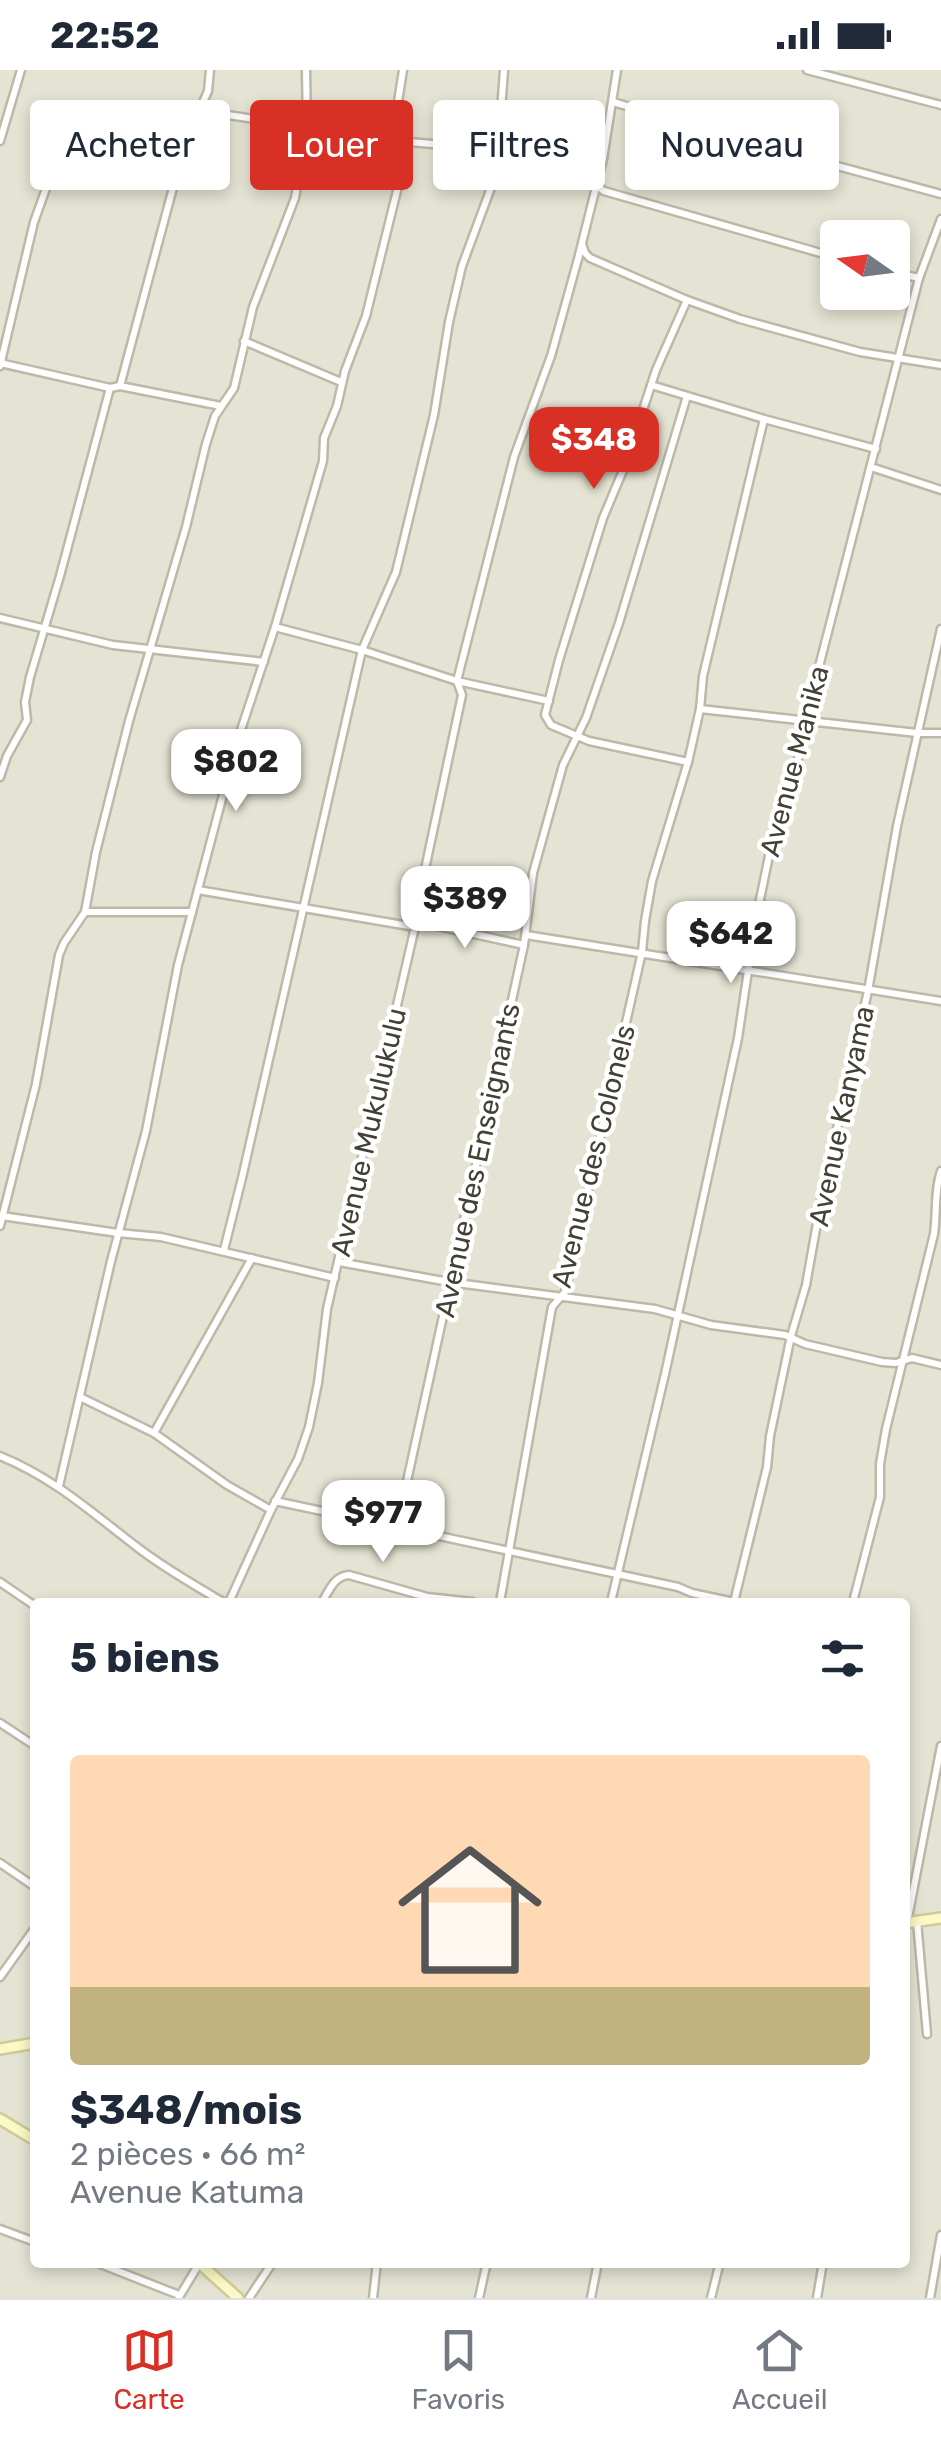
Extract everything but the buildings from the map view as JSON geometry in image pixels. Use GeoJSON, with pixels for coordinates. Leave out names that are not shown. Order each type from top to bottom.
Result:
{"type":"FeatureCollection","features":[{"type":"Feature","properties":{"kind":"street"},"geometry":{"type":"LineString","coordinates":[[0,142],[21,70]]}},
{"type":"Feature","properties":{"kind":"street"},"geometry":{"type":"LineString","coordinates":[[205,100],[210,70]]}},
{"type":"Feature","properties":{"kind":"street"},"geometry":{"type":"LineString","coordinates":[[306,70],[307,100]]}},
{"type":"Feature","properties":{"kind":"street"},"geometry":{"type":"LineString","coordinates":[[398,100],[403,70]]}},
{"type":"Feature","properties":{"kind":"street"},"geometry":{"type":"LineString","coordinates":[[502,100],[504,70]]}},
{"type":"Feature","properties":{"kind":"street","name":"Avenue Mukulukulu"},"geometry":{"type":"LineString","coordinates":[[605,143],[617,70]]}},
{"type":"Feature","properties":{"kind":"street"},"geometry":{"type":"LineString","coordinates":[[807,70],[941,104]]}},
{"type":"Feature","properties":{"kind":"street"},"geometry":{"type":"LineString","coordinates":[[613,102],[941,194]]}},
{"type":"Feature","properties":{"kind":"street"},"geometry":{"type":"LineString","coordinates":[[45,190],[34,222],[0,364],[220,406]]}},
{"type":"Feature","properties":{"kind":"street"},"geometry":{"type":"LineString","coordinates":[[120,386],[172,190]]}},
{"type":"Feature","properties":{"kind":"street"},"geometry":{"type":"LineString","coordinates":[[0,1226],[28,1122],[59,955],[85,912],[112,787],[206,444],[220,406],[234,388],[253,306],[296,190]]}},
{"type":"Feature","properties":{"kind":"street"},"geometry":{"type":"LineString","coordinates":[[59,1486],[146,1132],[165,1026],[192,912],[237,742],[323,460],[324,438],[366,316],[397,190]]}},
{"type":"Feature","properties":{"kind":"street"},"geometry":{"type":"LineString","coordinates":[[224,1250],[362,650],[396,572],[434,415],[462,266],[491,190]]}},
{"type":"Feature","properties":{"kind":"street","name":"Avenue Mukulukulu"},"geometry":{"type":"LineString","coordinates":[[228,1598],[298,1460],[309,1427],[325,1321],[462,695],[458,680],[514,456],[550,356],[596,190]]}},
{"type":"Feature","properties":{"kind":"street"},"geometry":{"type":"LineString","coordinates":[[603,190],[820,253]]}},
{"type":"Feature","properties":{"kind":"street","name":"Avenue Manika"},"geometry":{"type":"LineString","coordinates":[[613,1598],[738,1038],[771,846],[792,787],[919,278],[941,219]]}},
{"type":"Feature","properties":{"kind":"street"},"geometry":{"type":"LineString","coordinates":[[581,242],[590,258],[687,300],[832,346],[941,365]]}},
{"type":"Feature","properties":{"kind":"street"},"geometry":{"type":"LineString","coordinates":[[910,276],[919,278]]}},
{"type":"Feature","properties":{"kind":"street"},"geometry":{"type":"LineString","coordinates":[[687,300],[651,385],[599,530],[546,715],[548,722],[589,742],[688,762]]}},
{"type":"Feature","properties":{"kind":"street"},"geometry":{"type":"LineString","coordinates":[[244,341],[341,382]]}},
{"type":"Feature","properties":{"kind":"street"},"geometry":{"type":"LineString","coordinates":[[651,385],[876,449]]}},
{"type":"Feature","properties":{"kind":"street"},"geometry":{"type":"LineString","coordinates":[[0,777],[27,720],[28,685],[110,388]]}},
{"type":"Feature","properties":{"kind":"street","name":"Avenue des Enseignants"},"geometry":{"type":"LineString","coordinates":[[397,1527],[524,945],[533,873],[564,766],[590,709],[620,623],[687,396]]}},
{"type":"Feature","properties":{"kind":"street","name":"Avenue des Colonels"},"geometry":{"type":"LineString","coordinates":[[501,1598],[552,1307],[564,1292],[642,952],[652,881],[688,762],[703,676],[764,419]]}},
{"type":"Feature","properties":{"kind":"street"},"geometry":{"type":"LineString","coordinates":[[871,467],[941,490]]}},
{"type":"Feature","properties":{"kind":"street"},"geometry":{"type":"LineString","coordinates":[[0,618],[150,650],[264,662]]}},
{"type":"Feature","properties":{"kind":"street"},"geometry":{"type":"LineString","coordinates":[[275,627],[458,680],[549,701]]}},
{"type":"Feature","properties":{"kind":"street","name":"Avenue Kanyama"},"geometry":{"type":"LineString","coordinates":[[735,1598],[768,1467],[770,1436],[806,1285],[941,629]]}},
{"type":"Feature","properties":{"kind":"street"},"geometry":{"type":"LineString","coordinates":[[700,710],[917,734],[941,733]]}},
{"type":"Feature","properties":{"kind":"street"},"geometry":{"type":"LineString","coordinates":[[198,890],[524,945]]}},
{"type":"Feature","properties":{"kind":"street"},"geometry":{"type":"LineString","coordinates":[[85,912],[192,912]]}},
{"type":"Feature","properties":{"kind":"street"},"geometry":{"type":"LineString","coordinates":[[526,935],[941,1001]]}},
{"type":"Feature","properties":{"kind":"street"},"geometry":{"type":"LineString","coordinates":[[855,1598],[880,1497],[886,1429],[934,1234],[936,1187],[941,1171]]}},
{"type":"Feature","properties":{"kind":"street"},"geometry":{"type":"LineString","coordinates":[[1,1215],[161,1237],[335,1278]]}},
{"type":"Feature","properties":{"kind":"street"},"geometry":{"type":"LineString","coordinates":[[154,1433],[252,1258]]}},
{"type":"Feature","properties":{"kind":"street"},"geometry":{"type":"LineString","coordinates":[[339,1262],[449,1282],[655,1309],[711,1325],[791,1336],[806,1344],[866,1359],[892,1363],[912,1358],[941,1365]]}},
{"type":"Feature","properties":{"kind":"street"},"geometry":{"type":"LineString","coordinates":[[80,1397],[154,1433],[227,1485],[271,1510]]}},
{"type":"Feature","properties":{"kind":"street"},"geometry":{"type":"LineString","coordinates":[[0,1456],[59,1486],[145,1554],[219,1598]]}},
{"type":"Feature","properties":{"kind":"street"},"geometry":{"type":"LineString","coordinates":[[276,1502],[717,1598]]}},
{"type":"Feature","properties":{"kind":"street"},"geometry":{"type":"LineString","coordinates":[[324,1598],[335,1581],[349,1575],[435,1598]]}},
{"type":"Feature","properties":{"kind":"street"},"geometry":{"type":"LineString","coordinates":[[0,1582],[30,1603]]}},
{"type":"Feature","properties":{"kind":"street"},"geometry":{"type":"LineString","coordinates":[[0,1722],[30,1743]]}},
{"type":"Feature","properties":{"kind":"street"},"geometry":{"type":"LineString","coordinates":[[927,2034],[910,1922],[941,1746]]}},
{"type":"Feature","properties":{"kind":"street"},"geometry":{"type":"LineString","coordinates":[[0,1863],[30,1884]]}},
{"type":"Feature","properties":{"kind":"street"},"geometry":{"type":"LineString","coordinates":[[910,1922],[941,1918]]}},
{"type":"Feature","properties":{"kind":"street"},"geometry":{"type":"LineString","coordinates":[[0,1977],[30,1935]]}},
{"type":"Feature","properties":{"kind":"street"},"geometry":{"type":"LineString","coordinates":[[0,2049],[30,2044]]}},
{"type":"Feature","properties":{"kind":"street"},"geometry":{"type":"LineString","coordinates":[[0,2119],[30,2137]]}},
{"type":"Feature","properties":{"kind":"street"},"geometry":{"type":"LineString","coordinates":[[0,2229],[30,2240]]}},
{"type":"Feature","properties":{"kind":"street"},"geometry":{"type":"LineString","coordinates":[[930,2298],[941,2234]]}},
{"type":"Feature","properties":{"kind":"street"},"geometry":{"type":"LineString","coordinates":[[110,2268],[179,2296],[195,2268]]}},
{"type":"Feature","properties":{"kind":"street"},"geometry":{"type":"LineString","coordinates":[[204,2268],[238,2298]]}},
{"type":"Feature","properties":{"kind":"street"},"geometry":{"type":"LineString","coordinates":[[249,2298],[270,2268]]}},
{"type":"Feature","properties":{"kind":"street"},"geometry":{"type":"LineString","coordinates":[[373,2298],[377,2268]]}},
{"type":"Feature","properties":{"kind":"street"},"geometry":{"type":"LineString","coordinates":[[479,2298],[486,2268]]}},
{"type":"Feature","properties":{"kind":"street"},"geometry":{"type":"LineString","coordinates":[[591,2298],[597,2268]]}},
{"type":"Feature","properties":{"kind":"street"},"geometry":{"type":"LineString","coordinates":[[711,2298],[718,2268]]}},
{"type":"Feature","properties":{"kind":"street"},"geometry":{"type":"LineString","coordinates":[[817,2298],[822,2268]]}},
{"type":"Feature","properties":{"kind":"shaded area"},"geometry":{"type":"Polygon","coordinates":[[[0,70],[941,70],[941,2298],[0,2298],[0,70]]]}}]}
